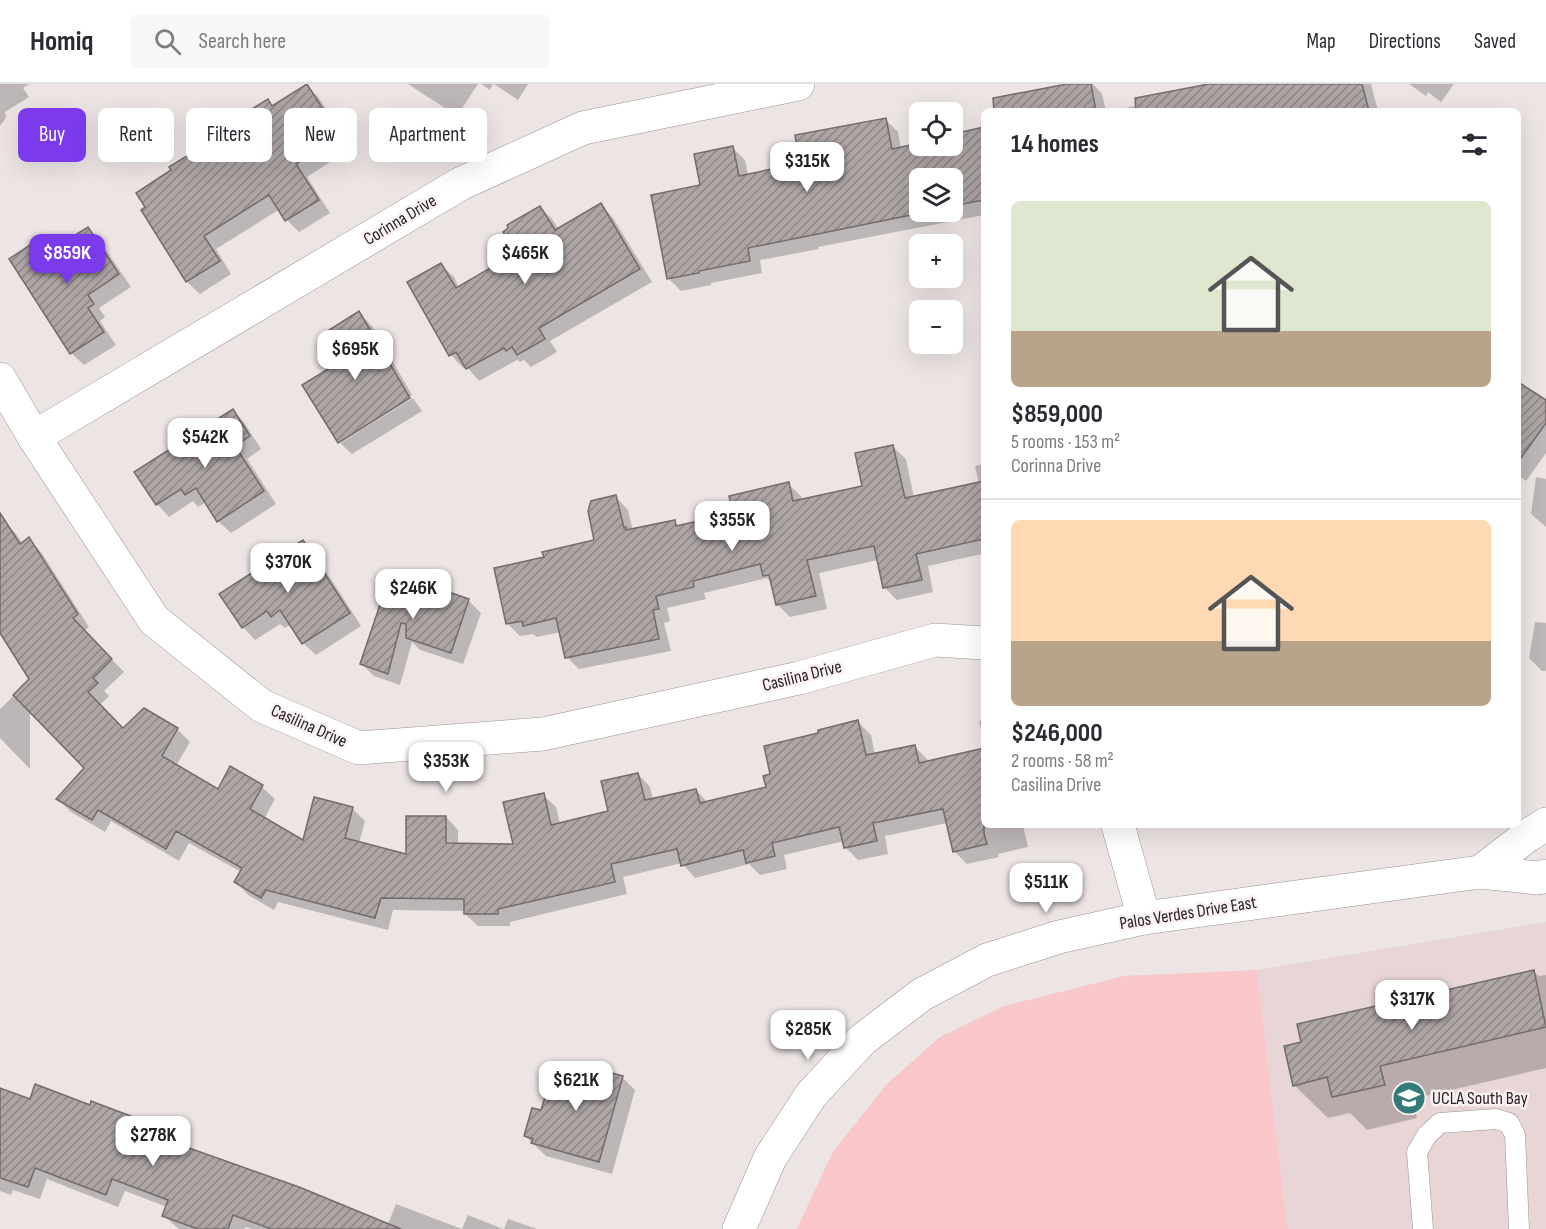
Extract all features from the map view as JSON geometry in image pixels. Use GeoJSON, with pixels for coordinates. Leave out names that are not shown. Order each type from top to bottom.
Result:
{"type":"FeatureCollection","features":[{"type":"Feature","properties":{"kind":"street","name":"Corinna Drive"},"geometry":{"type":"LineString","coordinates":[[34,437],[460,184],[583,128],[798,84]]}},
{"type":"Feature","properties":{"kind":"street","name":"Casilina Drive"},"geometry":{"type":"LineString","coordinates":[[0,379],[34,437],[154,620],[262,706],[359,748],[543,734],[799,678],[935,640],[981,643]]}},
{"type":"Feature","properties":{"kind":"street","name":"Palos Verdes Drive East"},"geometry":{"type":"LineString","coordinates":[[1479,872],[1546,824]]}},
{"type":"Feature","properties":{"kind":"street"},"geometry":{"type":"LineString","coordinates":[[1119,828],[1144,918]]}},
{"type":"Feature","properties":{"kind":"street","name":"Palos Verdes Drive East"},"geometry":{"type":"LineString","coordinates":[[739,1229],[770,1158],[811,1095],[862,1040],[921,995],[987,960],[1059,937],[1144,918],[1479,872],[1538,878],[1546,876]]}},
{"type":"Feature","properties":{"kind":"lane"},"geometry":{"type":"LineString","coordinates":[[1423,1229],[1418,1152],[1427,1135],[1440,1123],[1496,1119],[1509,1123],[1515,1135],[1519,1229]]}},
{"type":"Feature","properties":{"kind":"shaded area","name":"UCLA South Bay"},"geometry":{"type":"Polygon","coordinates":[[[1546,922],[1546,1229],[1289,1229],[1257,970],[1546,922]]]}},
{"type":"Feature","properties":{"kind":"shaded area"},"geometry":{"type":"Polygon","coordinates":[[[1257,970],[1289,1229],[797,1229],[832,1153],[887,1084],[940,1037],[1004,1006],[1124,976],[1257,970]]]}},
{"type":"Feature","properties":{"kind":"building"},"geometry":{"type":"Polygon","coordinates":[[[307,84],[322,108],[284,108],[284,162],[299,162],[296,164],[319,200],[285,221],[269,195],[204,236],[220,261],[186,282],[141,210],[145,207],[136,193],[171,170],[169,167],[186,156],[186,162],[272,162],[272,108],[253,108],[268,99],[272,106],[307,84]]]}},
{"type":"Feature","properties":{"kind":"building"},"geometry":{"type":"Polygon","coordinates":[[[1067,84],[1091,84],[1095,108],[994,108],[993,98],[1067,84]]]}},
{"type":"Feature","properties":{"kind":"building"},"geometry":{"type":"Polygon","coordinates":[[[1209,84],[1362,84],[1368,108],[1136,108],[1135,98],[1209,84]]]}},
{"type":"Feature","properties":{"kind":"building"},"geometry":{"type":"Polygon","coordinates":[[[886,118],[892,149],[909,145],[909,156],[963,156],[963,132],[981,128],[981,201],[963,204],[963,168],[909,168],[909,215],[748,248],[750,261],[667,279],[651,195],[700,185],[694,154],[733,146],[739,176],[800,163],[795,135],[886,118]]]}},
{"type":"Feature","properties":{"kind":"building"},"geometry":{"type":"Polygon","coordinates":[[[601,203],[640,269],[539,328],[545,339],[517,355],[512,347],[506,351],[504,348],[466,369],[456,352],[449,356],[407,282],[441,263],[456,288],[516,253],[503,232],[508,228],[507,225],[540,206],[555,230],[601,203]]]}},
{"type":"Feature","properties":{"kind":"building"},"geometry":{"type":"Polygon","coordinates":[[[88,227],[119,274],[88,295],[94,304],[88,308],[104,332],[70,354],[9,259],[36,241],[45,254],[88,227]]]}},
{"type":"Feature","properties":{"kind":"building"},"geometry":{"type":"Polygon","coordinates":[[[359,311],[410,398],[338,443],[302,385],[343,360],[326,332],[359,311]]]}},
{"type":"Feature","properties":{"kind":"building"},"geometry":{"type":"Polygon","coordinates":[[[1521,384],[1546,400],[1546,423],[1521,458],[1521,384]]]}},
{"type":"Feature","properties":{"kind":"building"},"geometry":{"type":"Polygon","coordinates":[[[233,409],[250,436],[235,446],[264,491],[217,522],[196,488],[185,495],[181,489],[156,505],[134,472],[233,409]]]}},
{"type":"Feature","properties":{"kind":"building"},"geometry":{"type":"Polygon","coordinates":[[[893,445],[905,498],[981,482],[981,540],[916,554],[922,580],[883,588],[874,546],[807,560],[816,596],[776,605],[769,575],[763,576],[760,564],[693,581],[694,587],[656,596],[659,609],[653,610],[659,639],[565,658],[556,618],[523,626],[522,621],[506,624],[494,568],[544,557],[542,552],[594,540],[588,511],[591,501],[616,495],[626,530],[675,520],[676,526],[733,513],[729,496],[789,482],[793,501],[862,486],[855,453],[893,445]]]}},
{"type":"Feature","properties":{"kind":"building"},"geometry":{"type":"Polygon","coordinates":[[[0,513],[20,544],[29,537],[78,614],[73,618],[112,659],[93,678],[98,683],[88,692],[123,728],[144,708],[178,728],[162,756],[218,789],[230,766],[263,785],[250,809],[303,840],[314,797],[353,807],[345,838],[406,854],[406,816],[446,816],[446,843],[513,844],[503,802],[544,793],[551,825],[608,811],[601,781],[638,773],[645,800],[696,789],[700,803],[766,787],[763,776],[770,774],[764,746],[818,733],[818,730],[858,720],[866,755],[915,745],[919,763],[981,749],[981,828],[984,828],[987,844],[953,852],[943,809],[873,823],[877,841],[844,848],[839,827],[772,843],[775,856],[746,863],[743,850],[681,866],[677,849],[611,864],[615,882],[498,909],[498,914],[464,914],[464,899],[381,898],[375,918],[266,890],[261,898],[234,882],[242,868],[176,831],[166,849],[98,810],[92,820],[56,799],[84,768],[13,695],[29,679],[0,633],[0,513]]]}},
{"type":"Feature","properties":{"kind":"building"},"geometry":{"type":"Polygon","coordinates":[[[303,540],[350,613],[302,644],[280,610],[271,617],[267,611],[242,628],[219,594],[303,540]]]}},
{"type":"Feature","properties":{"kind":"building"},"geometry":{"type":"Polygon","coordinates":[[[391,572],[469,599],[451,653],[406,638],[406,624],[401,623],[388,674],[360,664],[391,572]]]}},
{"type":"Feature","properties":{"kind":"building"},"geometry":{"type":"Polygon","coordinates":[[[1534,970],[1546,1027],[1380,1066],[1385,1085],[1332,1097],[1327,1077],[1293,1086],[1284,1046],[1301,1042],[1297,1024],[1534,970]]]}},
{"type":"Feature","properties":{"kind":"building"},"geometry":{"type":"Polygon","coordinates":[[[580,1064],[623,1076],[599,1162],[531,1143],[533,1139],[524,1136],[532,1108],[541,1110],[557,1065],[578,1070],[580,1064]]]}},
{"type":"Feature","properties":{"kind":"building"},"geometry":{"type":"Polygon","coordinates":[[[35,1084],[90,1105],[91,1101],[178,1134],[175,1143],[299,1187],[401,1229],[271,1229],[233,1215],[228,1229],[198,1229],[162,1216],[168,1200],[112,1179],[106,1195],[35,1168],[28,1187],[0,1178],[0,1088],[30,1099],[35,1084]]]}},
{"type":"Feature","properties":{"kind":"place","name":"UCLA South Bay"},"geometry":{"type":"Point","coordinates":[1409,1098]}}]}
